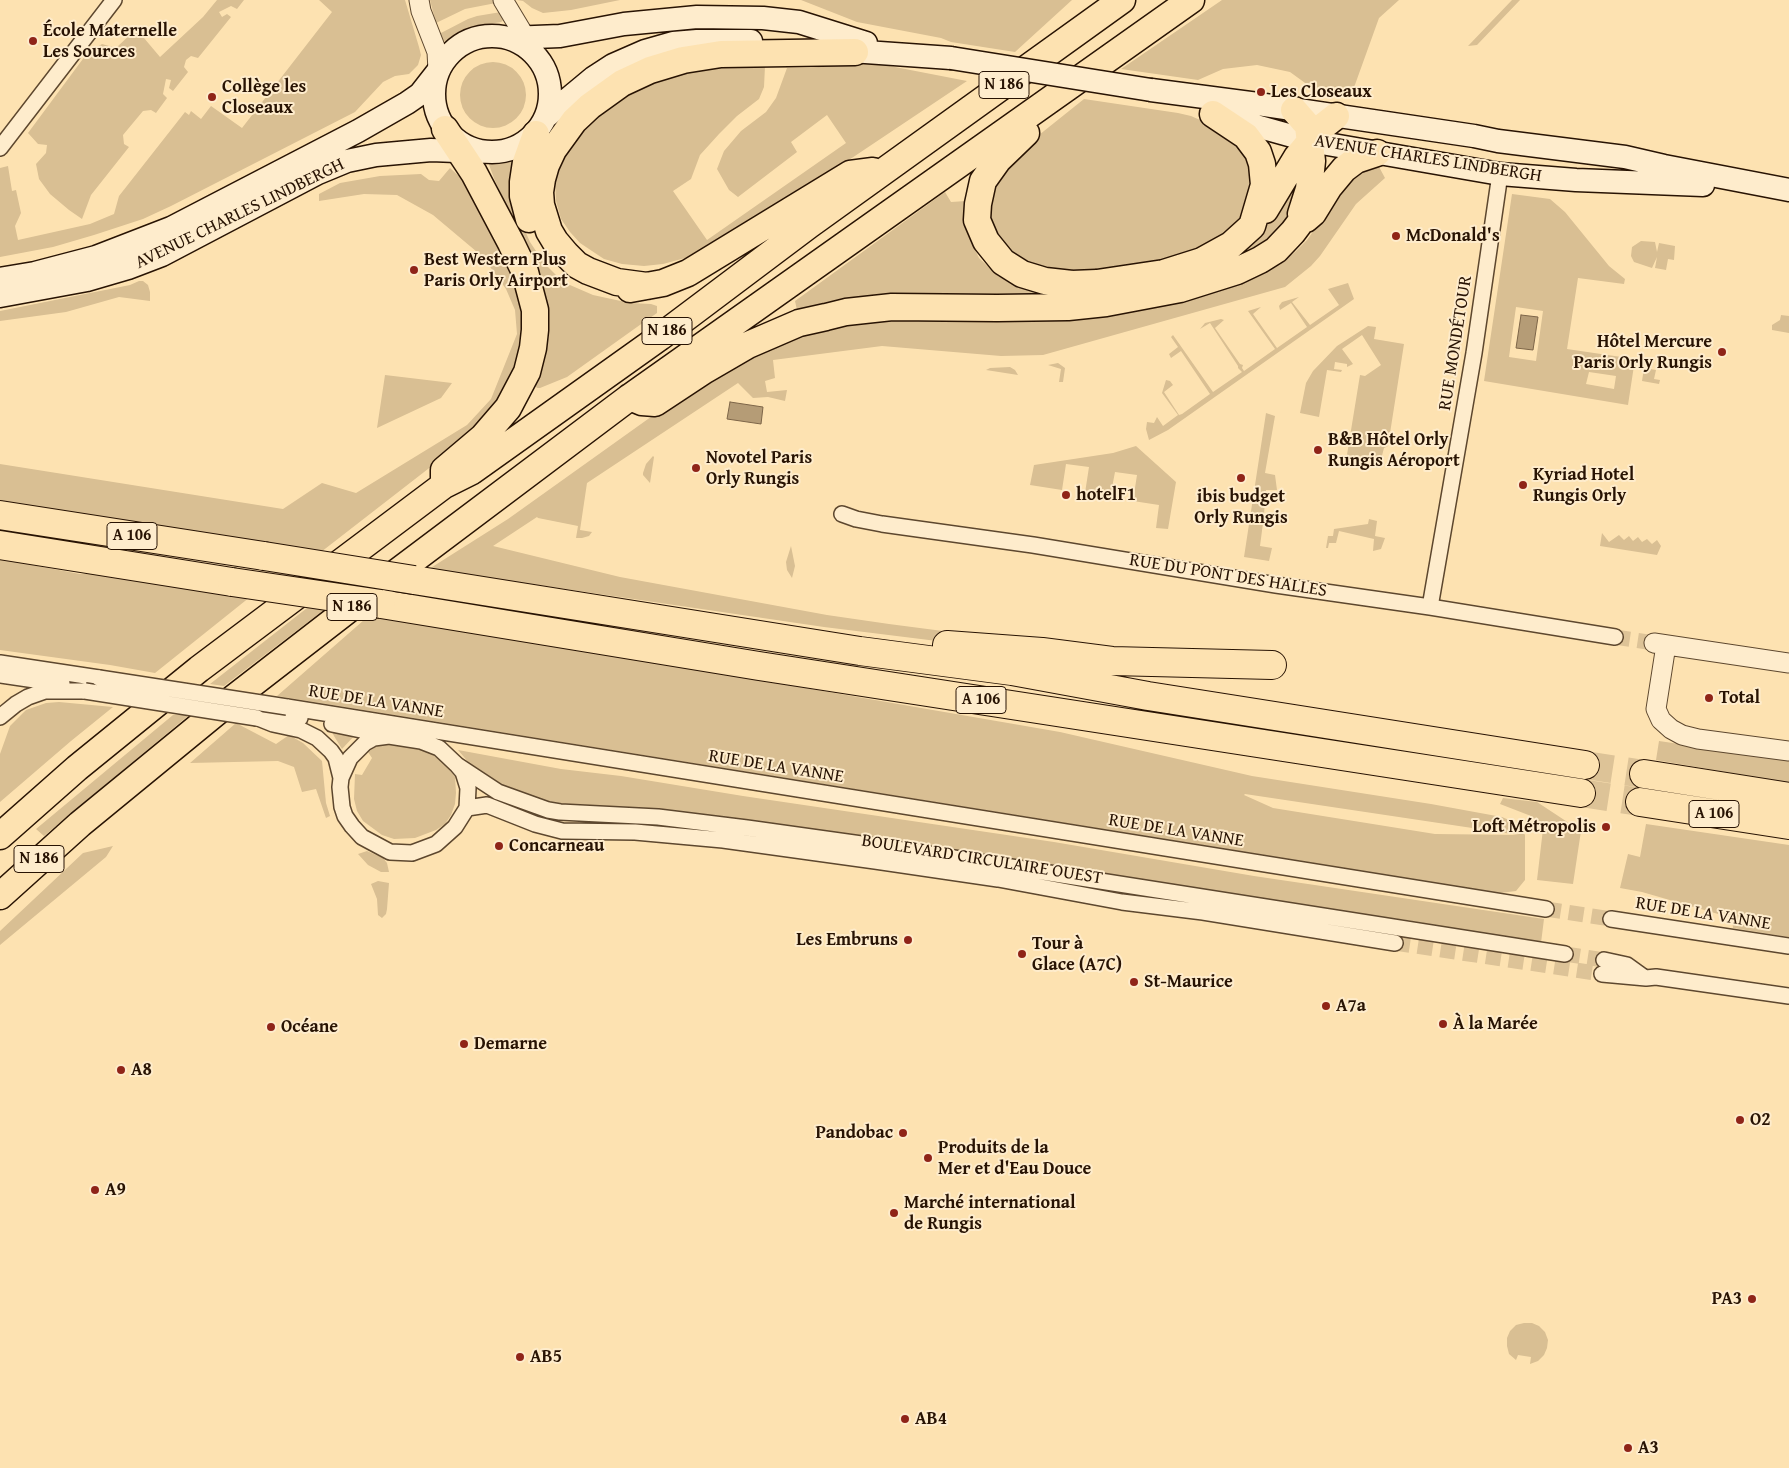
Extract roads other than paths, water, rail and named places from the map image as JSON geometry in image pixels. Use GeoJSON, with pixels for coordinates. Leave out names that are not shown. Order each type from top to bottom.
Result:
{"type":"FeatureCollection","features":[{"type":"Feature","properties":{"kind":"highway","name":"N 186"},"geometry":{"type":"LineString","coordinates":[[0,836],[77,768],[199,669],[444,485],[480,466],[660,337],[809,225],[1122,0]]}},
{"type":"Feature","properties":{"kind":"highway","name":"N 186"},"geometry":{"type":"LineString","coordinates":[[0,896],[80,824],[230,701],[376,588],[630,398],[1190,0]]}},
{"type":"Feature","properties":{"kind":"highway"},"geometry":{"type":"LineString","coordinates":[[646,286],[617,282],[588,271],[566,254],[555,241],[550,231],[541,205],[542,179],[553,150],[574,121],[590,106],[622,83],[650,70],[683,60],[721,54],[855,52]]}},
{"type":"Feature","properties":{"kind":"highway"},"geometry":{"type":"LineString","coordinates":[[1038,108],[1026,135],[998,160],[983,181],[976,220],[986,241],[1003,262],[1022,274],[1045,281],[1072,284],[1097,283],[1164,273],[1202,261],[1232,245],[1263,214],[1290,168],[1310,141],[1322,127],[1336,116]]}},
{"type":"Feature","properties":{"kind":"highway"},"geometry":{"type":"LineString","coordinates":[[1294,110],[1308,126],[1310,141],[1312,170],[1310,189],[1301,213],[1302,220]]}},
{"type":"Feature","properties":{"kind":"highway"},"geometry":{"type":"LineString","coordinates":[[1213,114],[1246,136],[1258,152],[1264,173],[1264,185],[1252,226]]}},
{"type":"Feature","properties":{"kind":"highway"},"geometry":{"type":"LineString","coordinates":[[541,125],[526,162],[523,182],[523,196],[535,234],[542,247],[561,268],[582,282],[595,287],[622,290],[664,283],[696,269],[850,174],[886,170]]}},
{"type":"Feature","properties":{"kind":"highway"},"geometry":{"type":"LineString","coordinates":[[444,485],[444,470],[483,437],[508,408],[527,372],[535,330],[534,310],[525,272],[474,173],[471,152],[445,129]]}},
{"type":"Feature","properties":{"kind":"highway"},"geometry":{"type":"LineString","coordinates":[[630,398],[642,402],[655,403],[705,370],[761,339],[799,323],[846,312],[892,307],[1068,307],[1106,303],[1180,289],[1237,271],[1267,256],[1283,243],[1302,220],[1313,213],[1329,187],[1344,169],[1356,160],[1377,153]]}},
{"type":"Feature","properties":{"kind":"highway","name":"A 106"},"geometry":{"type":"LineString","coordinates":[[0,515],[860,651],[1012,671],[1148,696],[1586,765]]}},
{"type":"Feature","properties":{"kind":"highway","name":"A 106"},"geometry":{"type":"LineString","coordinates":[[0,545],[1581,793]]}},
{"type":"Feature","properties":{"kind":"highway"},"geometry":{"type":"LineString","coordinates":[[860,651],[882,641],[1042,652],[1112,661],[1272,666]]}},
{"type":"Feature","properties":{"kind":"highway","name":"A 106"},"geometry":{"type":"LineString","coordinates":[[1644,774],[1789,797]]}},
{"type":"Feature","properties":{"kind":"highway","name":"A 106"},"geometry":{"type":"LineString","coordinates":[[1640,802],[1789,825]]}},
{"type":"Feature","properties":{"kind":"main road","name":"AVENUE CHARLES LINDBERGH"},"geometry":{"type":"LineString","coordinates":[[524,44],[656,20],[697,17],[763,18],[799,22],[896,53]]}},
{"type":"Feature","properties":{"kind":"main road"},"geometry":{"type":"LineString","coordinates":[[445,129],[437,117],[433,90],[438,71],[452,52],[473,39],[491,36],[524,44],[548,78],[551,98],[541,125],[520,146],[502,152],[471,152]]}},
{"type":"Feature","properties":{"kind":"main road","name":"AVENUE CHARLES LINDBERGH"},"geometry":{"type":"LineString","coordinates":[[541,125],[593,78],[613,65],[645,51],[673,44],[697,41],[761,42],[855,52],[896,53],[951,58],[1151,90],[1258,104],[1498,141],[1625,157],[1781,189]]}},
{"type":"Feature","properties":{"kind":"main road","name":"AVENUE CHARLES LINDBERGH"},"geometry":{"type":"LineString","coordinates":[[0,279],[35,273],[96,257],[171,228],[358,131],[407,103],[420,94],[438,71]]}},
{"type":"Feature","properties":{"kind":"main road","name":"AVENUE CHARLES LINDBERGH"},"geometry":{"type":"LineString","coordinates":[[1151,90],[1166,100],[1310,141],[1500,174],[1576,180],[1781,189]]}},
{"type":"Feature","properties":{"kind":"main road","name":"AVENUE CHARLES LINDBERGH"},"geometry":{"type":"LineString","coordinates":[[0,296],[86,280],[128,268],[162,255],[318,173],[347,161],[431,150],[471,152]]}},
{"type":"Feature","properties":{"kind":"main road"},"geometry":{"type":"LineString","coordinates":[[1500,174],[1506,161],[1626,169],[1664,166]]}},
{"type":"Feature","properties":{"kind":"street"},"geometry":{"type":"LineString","coordinates":[[0,148],[114,0]]}},
{"type":"Feature","properties":{"kind":"street"},"geometry":{"type":"LineString","coordinates":[[419,0],[421,11],[437,52],[438,71]]}},
{"type":"Feature","properties":{"kind":"street"},"geometry":{"type":"LineString","coordinates":[[504,0],[524,44]]}},
{"type":"Feature","properties":{"kind":"street","name":"RUE MONDÉTOUR"},"geometry":{"type":"LineString","coordinates":[[1430,607],[1471,370],[1500,174]]}},
{"type":"Feature","properties":{"kind":"street","name":"RUE DU PONT DES HALLES"},"geometry":{"type":"LineString","coordinates":[[842,514],[882,524],[1033,545],[1276,585],[1615,636]]}},
{"type":"Feature","properties":{"kind":"street"},"geometry":{"type":"LineString","coordinates":[[1789,663],[1660,644],[1656,709],[1661,720],[1682,735],[1698,739],[1789,751]]}},
{"type":"Feature","properties":{"kind":"street","name":"RUE DE LA VANNE"},"geometry":{"type":"LineString","coordinates":[[0,663],[287,707],[1546,909]]}},
{"type":"Feature","properties":{"kind":"street"},"geometry":{"type":"LineString","coordinates":[[0,675],[65,684],[85,691]]}},
{"type":"Feature","properties":{"kind":"street"},"geometry":{"type":"LineString","coordinates":[[0,717],[28,697],[45,691],[85,691],[257,718],[273,724],[302,730],[317,738],[336,758],[341,778]]}},
{"type":"Feature","properties":{"kind":"street"},"geometry":{"type":"LineString","coordinates":[[257,718],[277,714],[431,744],[498,792],[548,810],[658,818],[880,846],[1566,954]]}},
{"type":"Feature","properties":{"kind":"street"},"geometry":{"type":"LineString","coordinates":[[389,736],[374,738],[358,749],[345,767],[340,787],[342,807],[345,816],[352,826],[362,837],[390,852],[412,853],[436,844],[455,827],[466,808],[468,788],[463,772],[457,764]]}},
{"type":"Feature","properties":{"kind":"street","name":"BOULEVARD CIRCULAIRE OUEST"},"geometry":{"type":"LineString","coordinates":[[466,808],[487,805],[535,824],[562,831],[635,832],[723,840],[875,860],[998,879],[1122,902],[1203,912],[1395,943]]}},
{"type":"Feature","properties":{"kind":"street","name":"RUE DE LA VANNE"},"geometry":{"type":"LineString","coordinates":[[1611,919],[1789,946]]}},
{"type":"Feature","properties":{"kind":"street"},"geometry":{"type":"LineString","coordinates":[[1603,967],[1646,978],[1656,977],[1789,996]]}},
{"type":"Feature","properties":{"kind":"tunnel"},"geometry":{"type":"LineString","coordinates":[[1615,637],[1654,643]]}},
{"type":"Feature","properties":{"kind":"tunnel"},"geometry":{"type":"LineString","coordinates":[[1585,765],[1644,774]]}},
{"type":"Feature","properties":{"kind":"tunnel"},"geometry":{"type":"LineString","coordinates":[[1581,793],[1640,802]]}},
{"type":"Feature","properties":{"kind":"tunnel"},"geometry":{"type":"LineString","coordinates":[[1546,909],[1611,919]]}},
{"type":"Feature","properties":{"kind":"tunnel"},"geometry":{"type":"LineString","coordinates":[[1395,943],[1602,974]]}},
{"type":"Feature","properties":{"kind":"tunnel"},"geometry":{"type":"LineString","coordinates":[[1565,954],[1604,960]]}},
{"type":"Feature","properties":{"kind":"place","name":"École Maternelle Les Sources"},"geometry":{"type":"Point","coordinates":[33,41]}},
{"type":"Feature","properties":{"kind":"place","name":"Les Closeaux"},"geometry":{"type":"Point","coordinates":[1261,92]}},
{"type":"Feature","properties":{"kind":"place","name":"Collège les Closeaux"},"geometry":{"type":"Point","coordinates":[212,97]}},
{"type":"Feature","properties":{"kind":"place","name":"McDonald's"},"geometry":{"type":"Point","coordinates":[1396,236]}},
{"type":"Feature","properties":{"kind":"place","name":"Best Western Plus Paris Orly Airport"},"geometry":{"type":"Point","coordinates":[414,270]}},
{"type":"Feature","properties":{"kind":"place","name":"Hôtel Mercure Paris Orly Rungis"},"geometry":{"type":"Point","coordinates":[1722,352]}},
{"type":"Feature","properties":{"kind":"place","name":"B&B Hôtel Orly Rungis Aéroport"},"geometry":{"type":"Point","coordinates":[1318,450]}},
{"type":"Feature","properties":{"kind":"place","name":"Novotel Paris Orly Rungis"},"geometry":{"type":"Point","coordinates":[696,468]}},
{"type":"Feature","properties":{"kind":"place","name":"ibis budget Orly Rungis"},"geometry":{"type":"Point","coordinates":[1241,478]}},
{"type":"Feature","properties":{"kind":"place","name":"Kyriad Hotel Rungis Orly"},"geometry":{"type":"Point","coordinates":[1523,485]}},
{"type":"Feature","properties":{"kind":"place","name":"hotelF1"},"geometry":{"type":"Point","coordinates":[1066,495]}},
{"type":"Feature","properties":{"kind":"place","name":"Total"},"geometry":{"type":"Point","coordinates":[1709,698]}},
{"type":"Feature","properties":{"kind":"place","name":"Loft Métropolis"},"geometry":{"type":"Point","coordinates":[1606,827]}},
{"type":"Feature","properties":{"kind":"place","name":"Concarneau"},"geometry":{"type":"Point","coordinates":[499,846]}},
{"type":"Feature","properties":{"kind":"place","name":"Les Embruns"},"geometry":{"type":"Point","coordinates":[908,940]}},
{"type":"Feature","properties":{"kind":"place","name":"Tour à Glace (A7C)"},"geometry":{"type":"Point","coordinates":[1022,954]}},
{"type":"Feature","properties":{"kind":"place","name":"St-Maurice"},"geometry":{"type":"Point","coordinates":[1134,982]}},
{"type":"Feature","properties":{"kind":"place","name":"A7a"},"geometry":{"type":"Point","coordinates":[1326,1006]}},
{"type":"Feature","properties":{"kind":"place","name":"À la Marée"},"geometry":{"type":"Point","coordinates":[1443,1024]}},
{"type":"Feature","properties":{"kind":"place","name":"Océane"},"geometry":{"type":"Point","coordinates":[271,1027]}},
{"type":"Feature","properties":{"kind":"place","name":"Demarne"},"geometry":{"type":"Point","coordinates":[464,1044]}},
{"type":"Feature","properties":{"kind":"place","name":"A8"},"geometry":{"type":"Point","coordinates":[121,1070]}},
{"type":"Feature","properties":{"kind":"place","name":"O2"},"geometry":{"type":"Point","coordinates":[1740,1120]}},
{"type":"Feature","properties":{"kind":"place","name":"Pandobac"},"geometry":{"type":"Point","coordinates":[903,1133]}},
{"type":"Feature","properties":{"kind":"place","name":"Produits de la Mer et d'Eau Douce"},"geometry":{"type":"Point","coordinates":[928,1158]}},
{"type":"Feature","properties":{"kind":"place","name":"A9"},"geometry":{"type":"Point","coordinates":[95,1190]}},
{"type":"Feature","properties":{"kind":"place","name":"Marché international de Rungis"},"geometry":{"type":"Point","coordinates":[894,1213]}},
{"type":"Feature","properties":{"kind":"place","name":"PA3"},"geometry":{"type":"Point","coordinates":[1752,1299]}},
{"type":"Feature","properties":{"kind":"place","name":"AB5"},"geometry":{"type":"Point","coordinates":[520,1357]}},
{"type":"Feature","properties":{"kind":"place","name":"AB4"},"geometry":{"type":"Point","coordinates":[905,1419]}},
{"type":"Feature","properties":{"kind":"place","name":"A3"},"geometry":{"type":"Point","coordinates":[1628,1448]}}]}
